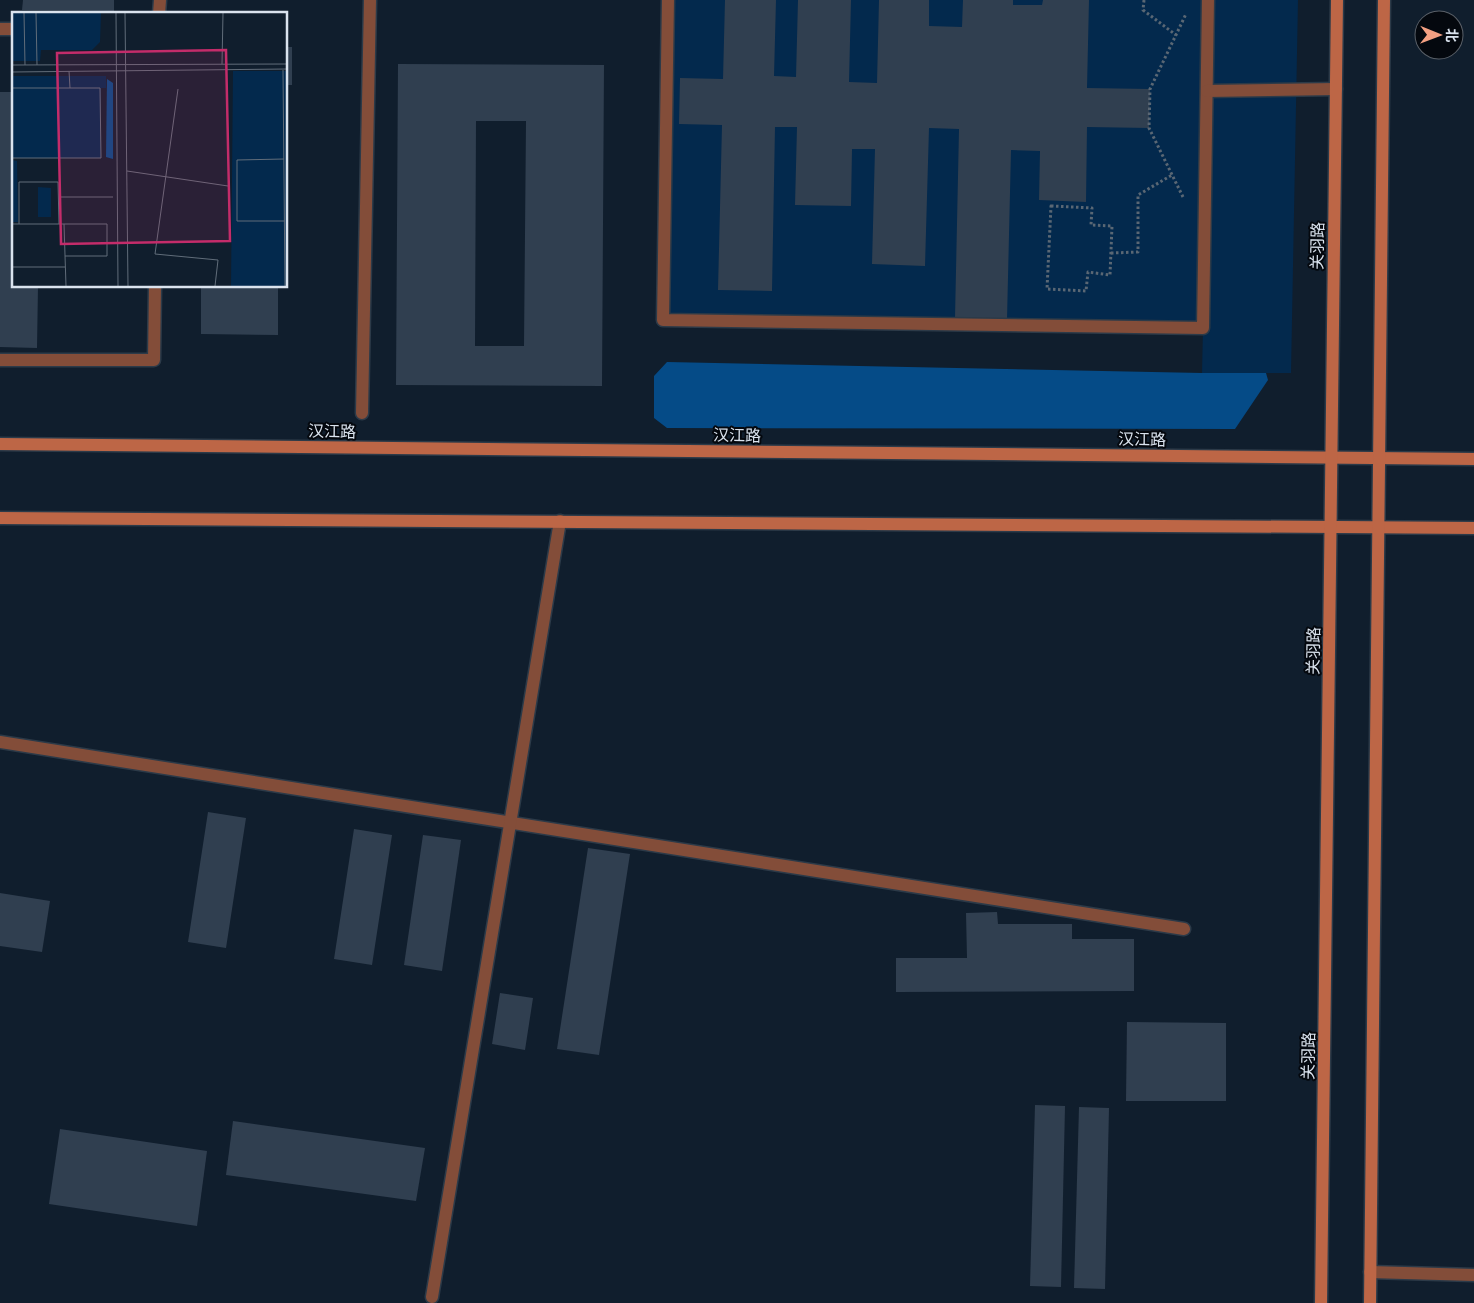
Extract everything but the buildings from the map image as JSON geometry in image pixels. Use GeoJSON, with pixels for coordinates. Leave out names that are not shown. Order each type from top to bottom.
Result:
{"type":"FeatureCollection","features":[{"type":"Feature","properties":{"kind":"main road","name":"关羽路"},"geometry":{"type":"LineString","coordinates":[[1321,1303],[1337,0]]}},
{"type":"Feature","properties":{"kind":"main road"},"geometry":{"type":"LineString","coordinates":[[1370,1303],[1384,0]]}},
{"type":"Feature","properties":{"kind":"main road","name":"汉江路"},"geometry":{"type":"LineString","coordinates":[[0,444],[1474,459]]}},
{"type":"Feature","properties":{"kind":"main road"},"geometry":{"type":"LineString","coordinates":[[0,518],[1474,528]]}},
{"type":"Feature","properties":{"kind":"lane"},"geometry":{"type":"LineString","coordinates":[[362,413],[370,0]]}},
{"type":"Feature","properties":{"kind":"lane"},"geometry":{"type":"LineString","coordinates":[[668,0],[663,320],[1204,328],[1208,0]]}},
{"type":"Feature","properties":{"kind":"lane"},"geometry":{"type":"LineString","coordinates":[[1207,91],[1336,90]]}},
{"type":"Feature","properties":{"kind":"lane"},"geometry":{"type":"LineString","coordinates":[[0,360],[154,360],[155,288]]}},
{"type":"Feature","properties":{"kind":"lane"},"geometry":{"type":"LineString","coordinates":[[432,1297],[560,521]]}},
{"type":"Feature","properties":{"kind":"lane"},"geometry":{"type":"LineString","coordinates":[[0,742],[1184,929]]}},
{"type":"Feature","properties":{"kind":"lane"},"geometry":{"type":"LineString","coordinates":[[1370,1272],[1474,1275]]}},
{"type":"Feature","properties":{"kind":"path"},"geometry":{"type":"LineString","coordinates":[[1144,0],[1143,10],[1176,35]]}},
{"type":"Feature","properties":{"kind":"path"},"geometry":{"type":"LineString","coordinates":[[1184,200],[1149,128],[1150,89],[1188,9]]}},
{"type":"Feature","properties":{"kind":"path"},"geometry":{"type":"LineString","coordinates":[[1111,253],[1138,252],[1138,195],[1172,175]]}},
{"type":"Feature","properties":{"kind":"path"},"geometry":{"type":"LineString","coordinates":[[1051,206],[1092,208],[1091,225],[1112,226],[1111,253],[1110,275],[1088,272],[1086,291],[1047,289],[1051,206]]}},
{"type":"Feature","properties":{"kind":"shaded area"},"geometry":{"type":"Polygon","coordinates":[[[668,0],[1298,0],[1291,373],[1202,373],[1203,328],[663,320],[668,0]]]}},
{"type":"Feature","properties":{"kind":"shaded area"},"geometry":{"type":"Polygon","coordinates":[[[667,362],[1266,373],[1268,380],[1235,429],[667,428],[654,418],[654,376],[667,362]]]}}]}
